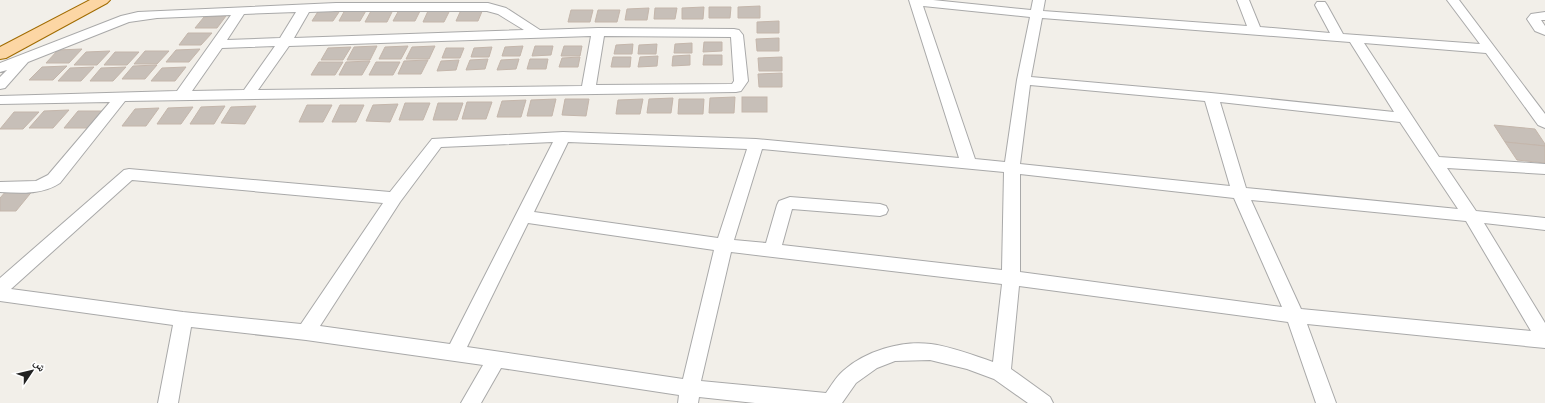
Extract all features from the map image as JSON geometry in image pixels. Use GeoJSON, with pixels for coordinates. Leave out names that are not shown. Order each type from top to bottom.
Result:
{"type":"FeatureCollection","features":[{"type":"Feature","properties":{"kind":"main road"},"geometry":{"type":"LineString","coordinates":[[0,54],[102,0]]}},
{"type":"Feature","properties":{"kind":"street"},"geometry":{"type":"LineString","coordinates":[[1243,0],[1255,30]]}},
{"type":"Feature","properties":{"kind":"street"},"geometry":{"type":"LineString","coordinates":[[1453,0],[1544,123]]}},
{"type":"Feature","properties":{"kind":"street"},"geometry":{"type":"LineString","coordinates":[[969,165],[916,1],[1038,7],[1255,30],[1490,49]]}},
{"type":"Feature","properties":{"kind":"street"},"geometry":{"type":"LineString","coordinates":[[1321,5],[1338,36]]}},
{"type":"Feature","properties":{"kind":"street"},"geometry":{"type":"LineString","coordinates":[[0,68],[125,19],[157,14],[336,7],[488,8],[502,11],[538,34]]}},
{"type":"Feature","properties":{"kind":"street"},"geometry":{"type":"LineString","coordinates":[[1001,373],[1011,278],[1012,168],[1024,80],[1038,7]]}},
{"type":"Feature","properties":{"kind":"street"},"geometry":{"type":"LineString","coordinates":[[248,94],[284,42],[304,9]]}},
{"type":"Feature","properties":{"kind":"street"},"geometry":{"type":"LineString","coordinates":[[182,95],[240,11]]}},
{"type":"Feature","properties":{"kind":"street"},"geometry":{"type":"LineString","coordinates":[[1545,16],[1535,17],[1533,19],[1540,28],[1545,31]]}},
{"type":"Feature","properties":{"kind":"street"},"geometry":{"type":"LineString","coordinates":[[0,100],[182,95],[736,88],[741,81],[737,35],[734,33],[598,32],[218,44]]}},
{"type":"Feature","properties":{"kind":"street"},"geometry":{"type":"LineString","coordinates":[[588,89],[598,32]]}},
{"type":"Feature","properties":{"kind":"street"},"geometry":{"type":"LineString","coordinates":[[1354,38],[1405,118],[1472,216],[1545,339]]}},
{"type":"Feature","properties":{"kind":"street"},"geometry":{"type":"LineString","coordinates":[[0,85],[26,58]]}},
{"type":"Feature","properties":{"kind":"street"},"geometry":{"type":"LineString","coordinates":[[1024,80],[1211,97],[1405,118]]}},
{"type":"Feature","properties":{"kind":"street"},"geometry":{"type":"LineString","coordinates":[[0,187],[41,187],[48,184],[54,179],[121,97]]}},
{"type":"Feature","properties":{"kind":"street"},"geometry":{"type":"LineString","coordinates":[[1211,97],[1240,193],[1295,316],[1326,403]]}},
{"type":"Feature","properties":{"kind":"street"},"geometry":{"type":"LineString","coordinates":[[455,353],[563,137]]}},
{"type":"Feature","properties":{"kind":"street"},"geometry":{"type":"LineString","coordinates":[[306,332],[394,198],[437,142],[563,137],[756,144],[1012,168],[1545,224]]}},
{"type":"Feature","properties":{"kind":"street"},"geometry":{"type":"LineString","coordinates":[[689,396],[724,245],[756,144]]}},
{"type":"Feature","properties":{"kind":"street"},"geometry":{"type":"LineString","coordinates":[[1435,162],[1545,169]]}},
{"type":"Feature","properties":{"kind":"street"},"geometry":{"type":"LineString","coordinates":[[0,288],[129,174],[394,198]]}},
{"type":"Feature","properties":{"kind":"street"},"geometry":{"type":"LineString","coordinates":[[772,251],[785,205],[790,203],[880,210]]}},
{"type":"Feature","properties":{"kind":"street"},"geometry":{"type":"LineString","coordinates":[[524,216],[724,245],[1011,278],[1295,316],[1545,339]]}},
{"type":"Feature","properties":{"kind":"street"},"geometry":{"type":"LineString","coordinates":[[0,294],[183,319],[306,332],[496,359],[689,396],[831,403],[849,377],[870,362],[894,353],[930,352],[968,361],[1001,373],[1043,403]]}},
{"type":"Feature","properties":{"kind":"street"},"geometry":{"type":"LineString","coordinates":[[168,403],[183,319]]}},
{"type":"Feature","properties":{"kind":"street"},"geometry":{"type":"LineString","coordinates":[[471,403],[496,359]]}},
{"type":"Feature","properties":{"kind":"building"},"geometry":{"type":"Polygon","coordinates":[[[760,6],[760,18],[738,18],[738,7],[760,6]]]}},
{"type":"Feature","properties":{"kind":"building"},"geometry":{"type":"Polygon","coordinates":[[[704,7],[703,19],[682,19],[682,8],[704,7]]]}},
{"type":"Feature","properties":{"kind":"building"},"geometry":{"type":"Polygon","coordinates":[[[709,7],[731,7],[730,18],[709,18],[709,7]]]}},
{"type":"Feature","properties":{"kind":"building"},"geometry":{"type":"Polygon","coordinates":[[[649,8],[647,20],[625,20],[627,9],[649,8]]]}},
{"type":"Feature","properties":{"kind":"building"},"geometry":{"type":"Polygon","coordinates":[[[655,8],[677,8],[675,19],[654,19],[655,8]]]}},
{"type":"Feature","properties":{"kind":"building"},"geometry":{"type":"Polygon","coordinates":[[[341,9],[333,21],[312,21],[319,10],[341,9]]]}},
{"type":"Feature","properties":{"kind":"building"},"geometry":{"type":"Polygon","coordinates":[[[367,9],[360,21],[339,21],[345,10],[367,9]]]}},
{"type":"Feature","properties":{"kind":"building"},"geometry":{"type":"Polygon","coordinates":[[[421,9],[415,21],[393,21],[399,10],[421,9]]]}},
{"type":"Feature","properties":{"kind":"building"},"geometry":{"type":"Polygon","coordinates":[[[483,9],[478,21],[456,21],[461,10],[483,9]]]}},
{"type":"Feature","properties":{"kind":"building"},"geometry":{"type":"Polygon","coordinates":[[[393,10],[387,22],[365,22],[371,11],[393,10]]]}},
{"type":"Feature","properties":{"kind":"building"},"geometry":{"type":"Polygon","coordinates":[[[450,10],[444,22],[423,22],[428,11],[450,10]]]}},
{"type":"Feature","properties":{"kind":"building"},"geometry":{"type":"Polygon","coordinates":[[[571,10],[593,10],[590,22],[568,22],[571,10]]]}},
{"type":"Feature","properties":{"kind":"building"},"geometry":{"type":"Polygon","coordinates":[[[598,10],[620,10],[617,22],[595,22],[598,10]]]}},
{"type":"Feature","properties":{"kind":"building"},"geometry":{"type":"Polygon","coordinates":[[[226,16],[217,28],[195,28],[204,17],[226,16]]]}},
{"type":"Feature","properties":{"kind":"building"},"geometry":{"type":"Polygon","coordinates":[[[779,21],[779,33],[757,33],[757,22],[779,21]]]}},
{"type":"Feature","properties":{"kind":"building"},"geometry":{"type":"Polygon","coordinates":[[[188,33],[212,33],[201,45],[179,45],[188,33]]]}},
{"type":"Feature","properties":{"kind":"building"},"geometry":{"type":"Polygon","coordinates":[[[779,38],[779,51],[757,51],[756,39],[779,38]]]}},
{"type":"Feature","properties":{"kind":"building"},"geometry":{"type":"Polygon","coordinates":[[[704,42],[722,42],[722,51],[703,52],[704,42]]]}},
{"type":"Feature","properties":{"kind":"building"},"geometry":{"type":"Polygon","coordinates":[[[692,43],[692,53],[674,53],[675,44],[692,43]]]}},
{"type":"Feature","properties":{"kind":"building"},"geometry":{"type":"Polygon","coordinates":[[[633,44],[632,54],[614,54],[616,45],[633,44]]]}},
{"type":"Feature","properties":{"kind":"building"},"geometry":{"type":"Polygon","coordinates":[[[657,44],[656,54],[638,54],[639,45],[657,44]]]}},
{"type":"Feature","properties":{"kind":"building"},"geometry":{"type":"Polygon","coordinates":[[[377,46],[370,60],[347,60],[354,47],[377,46]]]}},
{"type":"Feature","properties":{"kind":"building"},"geometry":{"type":"Polygon","coordinates":[[[408,46],[401,59],[379,59],[385,47],[408,46]]]}},
{"type":"Feature","properties":{"kind":"building"},"geometry":{"type":"Polygon","coordinates":[[[435,46],[429,59],[406,59],[412,47],[435,46]]]}},
{"type":"Feature","properties":{"kind":"building"},"geometry":{"type":"Polygon","coordinates":[[[523,46],[520,56],[502,56],[505,47],[523,46]]]}},
{"type":"Feature","properties":{"kind":"building"},"geometry":{"type":"Polygon","coordinates":[[[535,46],[553,46],[551,55],[532,56],[535,46]]]}},
{"type":"Feature","properties":{"kind":"building"},"geometry":{"type":"Polygon","coordinates":[[[564,46],[582,46],[580,56],[561,56],[564,46]]]}},
{"type":"Feature","properties":{"kind":"building"},"geometry":{"type":"Polygon","coordinates":[[[351,47],[343,60],[321,60],[328,48],[351,47]]]}},
{"type":"Feature","properties":{"kind":"building"},"geometry":{"type":"Polygon","coordinates":[[[492,47],[489,57],[471,57],[474,48],[492,47]]]}},
{"type":"Feature","properties":{"kind":"building"},"geometry":{"type":"Polygon","coordinates":[[[446,48],[464,48],[460,58],[442,58],[446,48]]]}},
{"type":"Feature","properties":{"kind":"building"},"geometry":{"type":"Polygon","coordinates":[[[82,49],[69,63],[46,63],[58,50],[82,49]]]}},
{"type":"Feature","properties":{"kind":"building"},"geometry":{"type":"Polygon","coordinates":[[[200,49],[189,62],[166,62],[176,50],[200,49]]]}},
{"type":"Feature","properties":{"kind":"building"},"geometry":{"type":"Polygon","coordinates":[[[110,51],[97,65],[74,65],[86,52],[110,51]]]}},
{"type":"Feature","properties":{"kind":"building"},"geometry":{"type":"Polygon","coordinates":[[[145,51],[169,51],[157,64],[134,64],[145,51]]]}},
{"type":"Feature","properties":{"kind":"building"},"geometry":{"type":"Polygon","coordinates":[[[115,52],[139,52],[127,65],[104,65],[115,52]]]}},
{"type":"Feature","properties":{"kind":"building"},"geometry":{"type":"Polygon","coordinates":[[[690,55],[690,65],[672,66],[673,56],[690,55]]]}},
{"type":"Feature","properties":{"kind":"building"},"geometry":{"type":"Polygon","coordinates":[[[704,55],[722,55],[722,65],[703,65],[704,55]]]}},
{"type":"Feature","properties":{"kind":"building"},"geometry":{"type":"Polygon","coordinates":[[[658,56],[657,66],[638,67],[640,57],[658,56]]]}},
{"type":"Feature","properties":{"kind":"building"},"geometry":{"type":"Polygon","coordinates":[[[580,57],[578,67],[559,67],[562,58],[580,57]]]}},
{"type":"Feature","properties":{"kind":"building"},"geometry":{"type":"Polygon","coordinates":[[[613,57],[631,57],[630,67],[611,67],[613,57]]]}},
{"type":"Feature","properties":{"kind":"building"},"geometry":{"type":"Polygon","coordinates":[[[782,57],[782,71],[759,71],[758,58],[782,57]]]}},
{"type":"Feature","properties":{"kind":"building"},"geometry":{"type":"Polygon","coordinates":[[[488,59],[485,69],[466,70],[470,60],[488,59]]]}},
{"type":"Feature","properties":{"kind":"building"},"geometry":{"type":"Polygon","coordinates":[[[519,59],[516,69],[497,70],[501,60],[519,59]]]}},
{"type":"Feature","properties":{"kind":"building"},"geometry":{"type":"Polygon","coordinates":[[[530,59],[548,59],[546,69],[527,69],[530,59]]]}},
{"type":"Feature","properties":{"kind":"building"},"geometry":{"type":"Polygon","coordinates":[[[428,60],[421,74],[398,74],[404,61],[428,60]]]}},
{"type":"Feature","properties":{"kind":"building"},"geometry":{"type":"Polygon","coordinates":[[[459,60],[456,70],[437,71],[441,61],[459,60]]]}},
{"type":"Feature","properties":{"kind":"building"},"geometry":{"type":"Polygon","coordinates":[[[370,61],[362,75],[339,75],[346,62],[370,61]]]}},
{"type":"Feature","properties":{"kind":"building"},"geometry":{"type":"Polygon","coordinates":[[[319,62],[343,62],[335,75],[311,75],[319,62]]]}},
{"type":"Feature","properties":{"kind":"building"},"geometry":{"type":"Polygon","coordinates":[[[376,62],[400,62],[393,75],[369,75],[376,62]]]}},
{"type":"Feature","properties":{"kind":"building"},"geometry":{"type":"Polygon","coordinates":[[[157,65],[145,79],[122,79],[133,66],[157,65]]]}},
{"type":"Feature","properties":{"kind":"building"},"geometry":{"type":"Polygon","coordinates":[[[67,66],[53,80],[29,80],[42,67],[67,66]]]}},
{"type":"Feature","properties":{"kind":"building"},"geometry":{"type":"Polygon","coordinates":[[[94,67],[81,81],[58,81],[70,68],[94,67]]]}},
{"type":"Feature","properties":{"kind":"building"},"geometry":{"type":"Polygon","coordinates":[[[126,67],[113,81],[90,81],[101,68],[126,67]]]}},
{"type":"Feature","properties":{"kind":"building"},"geometry":{"type":"Polygon","coordinates":[[[186,67],[175,81],[151,81],[162,68],[186,67]]]}},
{"type":"Feature","properties":{"kind":"building"},"geometry":{"type":"Polygon","coordinates":[[[782,73],[782,87],[759,87],[758,74],[782,73]]]}},
{"type":"Feature","properties":{"kind":"building"},"geometry":{"type":"Polygon","coordinates":[[[735,97],[734,113],[709,113],[710,98],[735,97]]]}},
{"type":"Feature","properties":{"kind":"building"},"geometry":{"type":"Polygon","coordinates":[[[742,97],[767,97],[767,112],[742,112],[742,97]]]}},
{"type":"Feature","properties":{"kind":"building"},"geometry":{"type":"Polygon","coordinates":[[[673,98],[671,113],[647,113],[649,99],[673,98]]]}},
{"type":"Feature","properties":{"kind":"building"},"geometry":{"type":"Polygon","coordinates":[[[556,99],[552,116],[527,116],[531,100],[556,99]]]}},
{"type":"Feature","properties":{"kind":"building"},"geometry":{"type":"Polygon","coordinates":[[[565,99],[589,99],[586,116],[562,115],[565,99]]]}},
{"type":"Feature","properties":{"kind":"building"},"geometry":{"type":"Polygon","coordinates":[[[643,99],[640,114],[616,114],[618,100],[643,99]]]}},
{"type":"Feature","properties":{"kind":"building"},"geometry":{"type":"Polygon","coordinates":[[[679,99],[704,99],[703,114],[678,114],[679,99]]]}},
{"type":"Feature","properties":{"kind":"building"},"geometry":{"type":"Polygon","coordinates":[[[526,100],[521,117],[497,117],[502,101],[526,100]]]}},
{"type":"Feature","properties":{"kind":"building"},"geometry":{"type":"Polygon","coordinates":[[[467,102],[492,102],[486,119],[462,119],[467,102]]]}},
{"type":"Feature","properties":{"kind":"building"},"geometry":{"type":"Polygon","coordinates":[[[405,103],[430,103],[423,120],[399,120],[405,103]]]}},
{"type":"Feature","properties":{"kind":"building"},"geometry":{"type":"Polygon","coordinates":[[[438,103],[463,103],[457,120],[433,120],[438,103]]]}},
{"type":"Feature","properties":{"kind":"building"},"geometry":{"type":"Polygon","coordinates":[[[398,104],[390,122],[366,121],[373,105],[398,104]]]}},
{"type":"Feature","properties":{"kind":"building"},"geometry":{"type":"Polygon","coordinates":[[[307,105],[332,105],[323,122],[299,122],[307,105]]]}},
{"type":"Feature","properties":{"kind":"building"},"geometry":{"type":"Polygon","coordinates":[[[340,105],[364,105],[356,122],[332,122],[340,105]]]}},
{"type":"Feature","properties":{"kind":"building"},"geometry":{"type":"Polygon","coordinates":[[[225,106],[214,124],[190,124],[201,107],[225,106]]]}},
{"type":"Feature","properties":{"kind":"building"},"geometry":{"type":"Polygon","coordinates":[[[256,106],[245,124],[221,123],[231,107],[256,106]]]}},
{"type":"Feature","properties":{"kind":"building"},"geometry":{"type":"Polygon","coordinates":[[[193,107],[181,124],[157,124],[168,108],[193,107]]]}},
{"type":"Feature","properties":{"kind":"building"},"geometry":{"type":"Polygon","coordinates":[[[159,108],[146,126],[122,126],[135,109],[159,108]]]}},
{"type":"Feature","properties":{"kind":"building"},"geometry":{"type":"Polygon","coordinates":[[[69,110],[53,128],[29,128],[44,111],[69,110]]]}},
{"type":"Feature","properties":{"kind":"building"},"geometry":{"type":"Polygon","coordinates":[[[78,111],[103,111],[89,128],[64,128],[78,111]]]}},
{"type":"Feature","properties":{"kind":"building"},"geometry":{"type":"Polygon","coordinates":[[[14,112],[39,112],[23,129],[0,129],[14,112]]]}},
{"type":"Feature","properties":{"kind":"building"},"geometry":{"type":"Polygon","coordinates":[[[1494,125],[1535,129],[1545,146],[1505,142],[1494,125]]]}},
{"type":"Feature","properties":{"kind":"building"},"geometry":{"type":"Polygon","coordinates":[[[1505,142],[1545,146],[1545,163],[1517,160],[1505,142]]]}},
{"type":"Feature","properties":{"kind":"building"},"geometry":{"type":"Polygon","coordinates":[[[34,189],[16,211],[0,211],[0,198],[7,190],[34,189]]]}}]}
